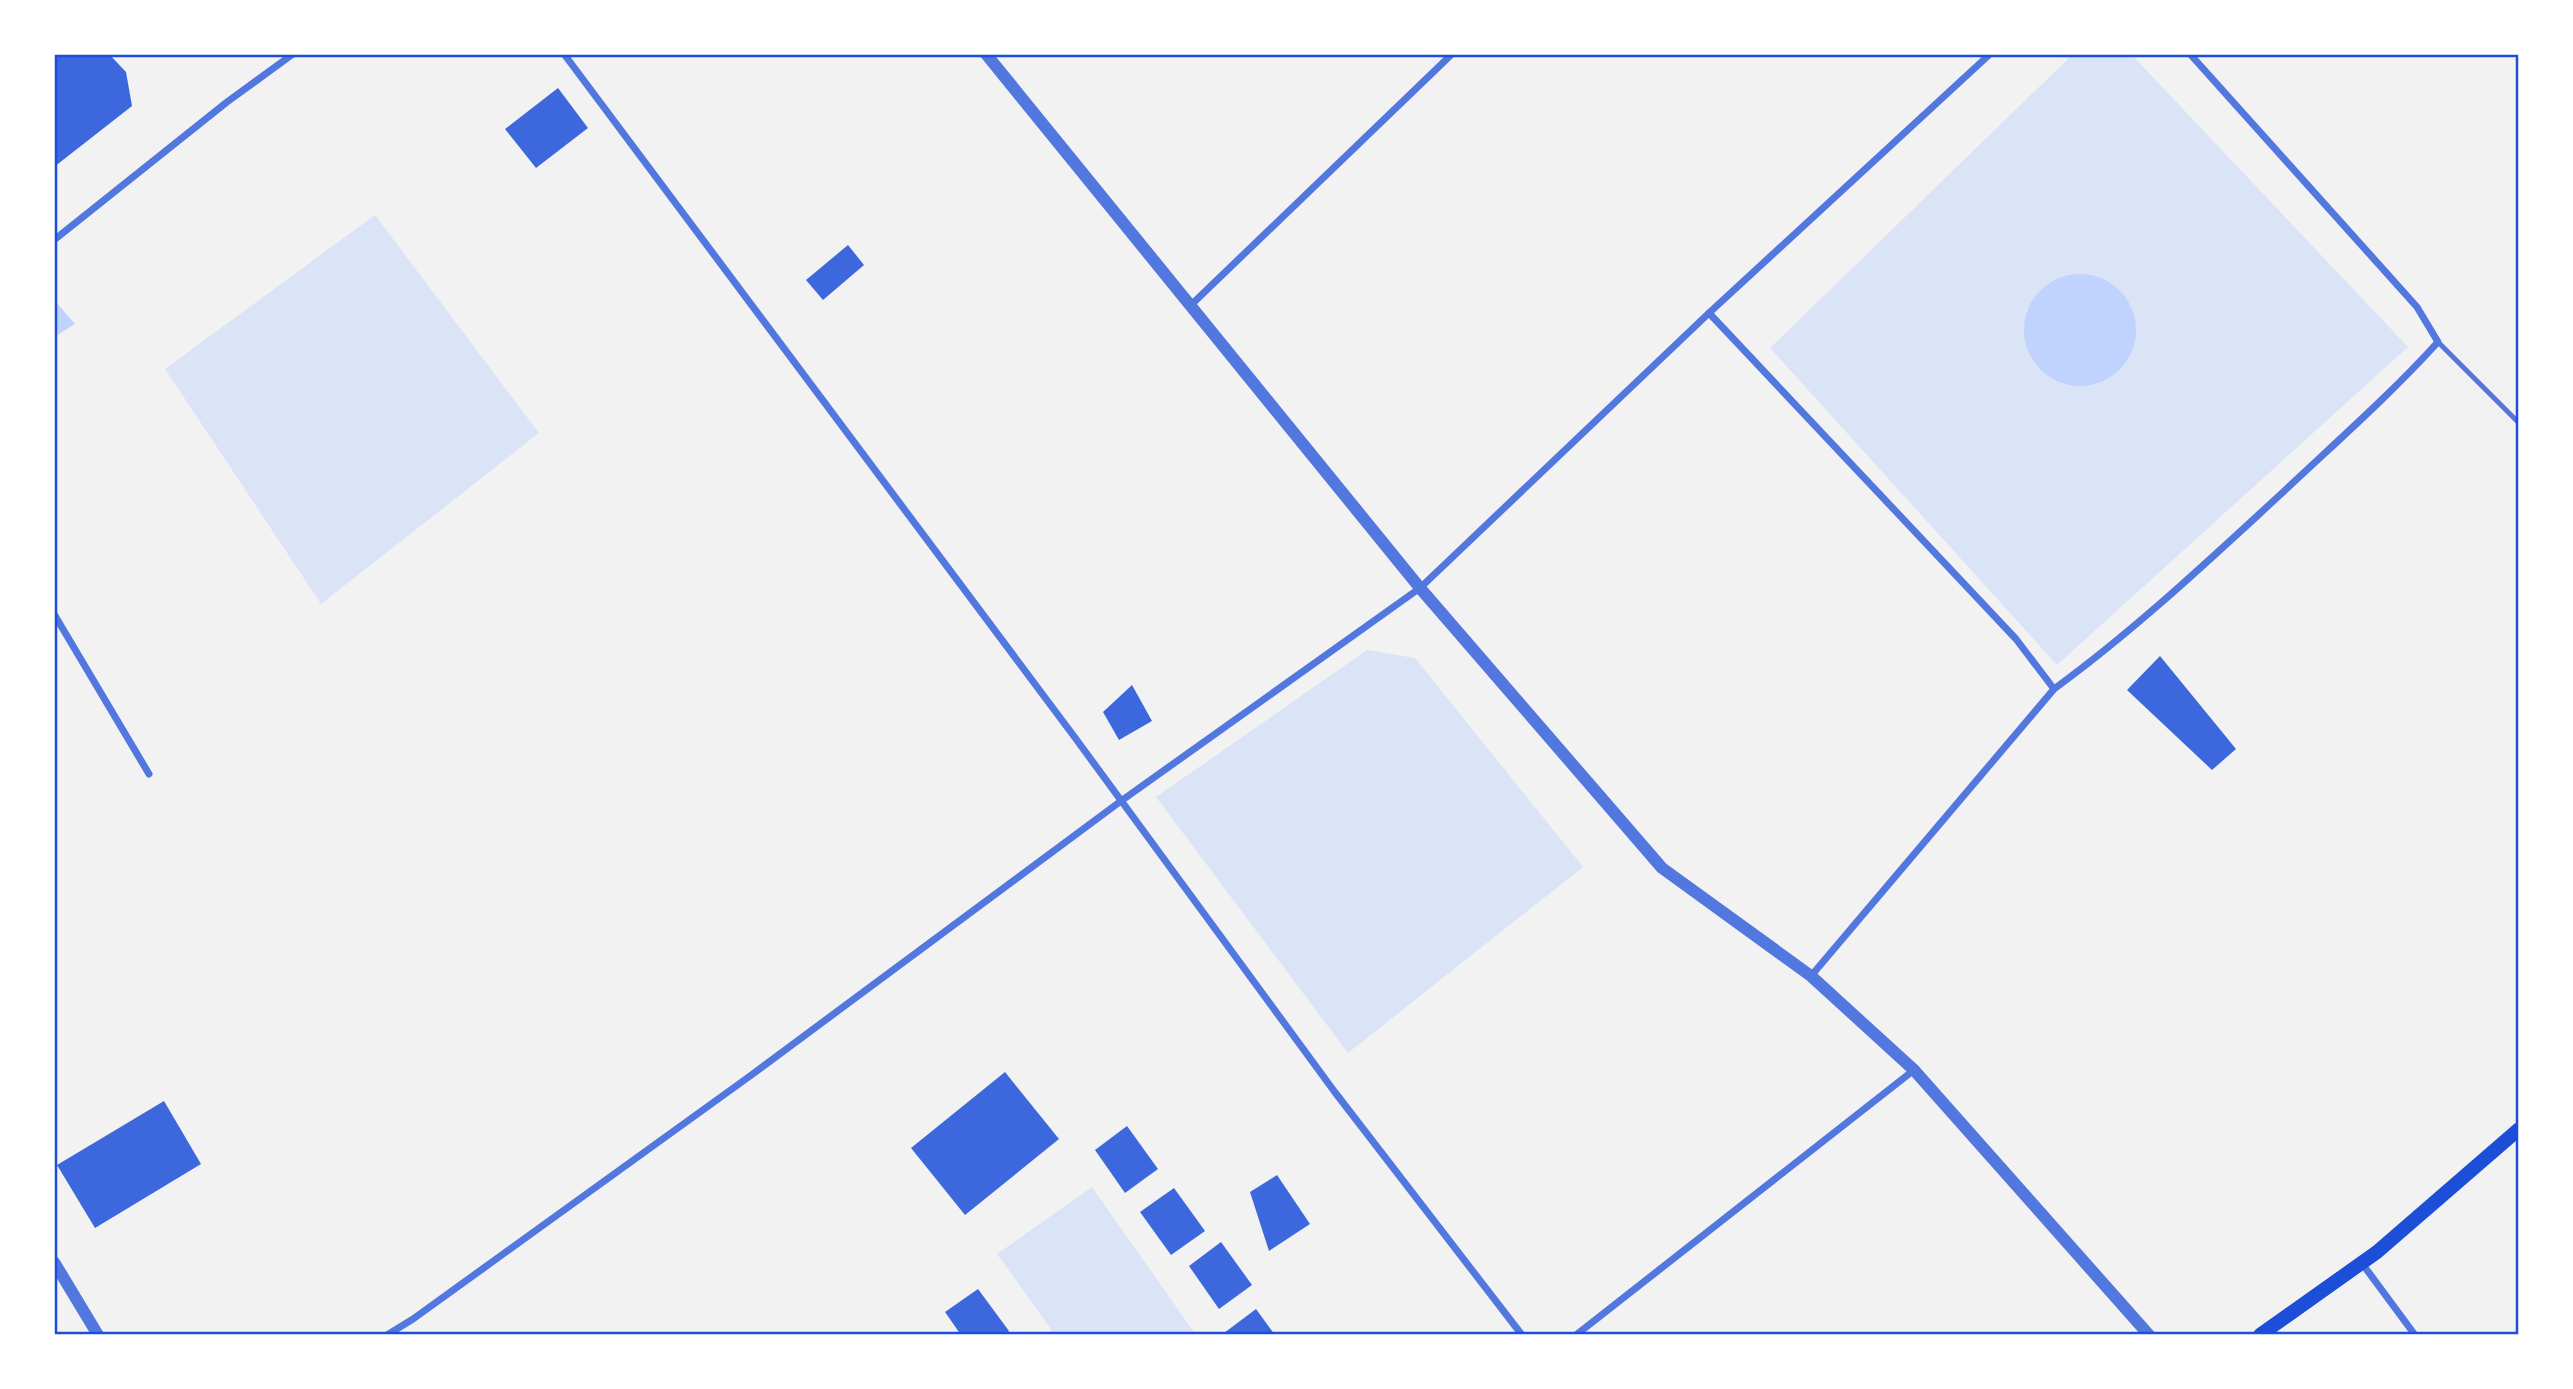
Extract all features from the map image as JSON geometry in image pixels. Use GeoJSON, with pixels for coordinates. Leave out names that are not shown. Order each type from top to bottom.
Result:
{"type":"FeatureCollection","features":[{"type":"Feature","properties":{"kind":"main road"},"geometry":{"type":"LineString","coordinates":[[2260,1335],[2377,1252],[2519,1129]]}},
{"type":"Feature","properties":{"kind":"street"},"geometry":{"type":"LineString","coordinates":[[54,240],[227,102],[293,54]]}},
{"type":"Feature","properties":{"kind":"street"},"geometry":{"type":"LineString","coordinates":[[564,54],[1334,1091],[1522,1335]]}},
{"type":"Feature","properties":{"kind":"street"},"geometry":{"type":"LineString","coordinates":[[986,54],[1420,588],[1661,868],[1811,976],[1914,1070],[2148,1335]]}},
{"type":"Feature","properties":{"kind":"street"},"geometry":{"type":"LineString","coordinates":[[1191,305],[1452,54]]}},
{"type":"Feature","properties":{"kind":"street"},"geometry":{"type":"LineString","coordinates":[[387,1335],[739,1084],[1121,801],[1420,588],[1709,313],[1990,54]]}},
{"type":"Feature","properties":{"kind":"street"},"geometry":{"type":"LineString","coordinates":[[1811,976],[2054,689],[2103,653],[2247,525],[2407,376],[2438,342],[2417,307],[2190,54]]}},
{"type":"Feature","properties":{"kind":"street"},"geometry":{"type":"LineString","coordinates":[[1709,313],[2016,639],[2054,689]]}},
{"type":"Feature","properties":{"kind":"street"},"geometry":{"type":"LineString","coordinates":[[54,614],[149,774]]}},
{"type":"Feature","properties":{"kind":"street"},"geometry":{"type":"LineString","coordinates":[[1576,1335],[1914,1070]]}},
{"type":"Feature","properties":{"kind":"street"},"geometry":{"type":"LineString","coordinates":[[54,1262],[98,1335]]}},
{"type":"Feature","properties":{"kind":"street"},"geometry":{"type":"LineString","coordinates":[[2361,1262],[2415,1335]]}},
{"type":"Feature","properties":{"kind":"lane"},"geometry":{"type":"LineString","coordinates":[[2438,342],[2519,423]]}},
{"type":"Feature","properties":{"kind":"shaded area"},"geometry":{"type":"Polygon","coordinates":[[[2073,54],[2131,54],[2408,347],[2057,665],[1770,348],[2073,54]]]}},
{"type":"Feature","properties":{"kind":"shaded area"},"geometry":{"type":"Polygon","coordinates":[[[375,215],[539,433],[321,604],[165,369],[375,215]]]}},
{"type":"Feature","properties":{"kind":"shaded area"},"geometry":{"type":"Polygon","coordinates":[[[1367,650],[1415,658],[1583,867],[1348,1053],[1156,797],[1367,650]]]}},
{"type":"Feature","properties":{"kind":"shaded area"},"geometry":{"type":"Polygon","coordinates":[[[1092,1187],[1196,1335],[1055,1335],[997,1254],[1092,1187]]]}},
{"type":"Feature","properties":{"kind":"water"},"geometry":{"type":"Polygon","coordinates":[[[2080,274],[2101,279],[2119,291],[2131,309],[2136,330],[2131,351],[2119,369],[2101,381],[2080,386],[2059,381],[2041,369],[2029,351],[2024,330],[2029,309],[2041,291],[2059,279],[2080,274]]]}},
{"type":"Feature","properties":{"kind":"water"},"geometry":{"type":"Polygon","coordinates":[[[54,300],[75,324],[54,337],[54,300]]]}},
{"type":"Feature","properties":{"kind":"building"},"geometry":{"type":"Polygon","coordinates":[[[54,54],[109,54],[126,72],[132,106],[54,167],[54,54]]]}},
{"type":"Feature","properties":{"kind":"building"},"geometry":{"type":"Polygon","coordinates":[[[558,88],[588,128],[536,168],[505,129],[558,88]]]}},
{"type":"Feature","properties":{"kind":"building"},"geometry":{"type":"Polygon","coordinates":[[[848,245],[864,265],[823,300],[806,280],[848,245]]]}},
{"type":"Feature","properties":{"kind":"building"},"geometry":{"type":"Polygon","coordinates":[[[2160,656],[2236,749],[2212,770],[2127,690],[2160,656]]]}},
{"type":"Feature","properties":{"kind":"building"},"geometry":{"type":"Polygon","coordinates":[[[1132,685],[1152,721],[1119,740],[1103,712],[1132,685]]]}},
{"type":"Feature","properties":{"kind":"building"},"geometry":{"type":"Polygon","coordinates":[[[1005,1072],[1059,1139],[965,1215],[911,1148],[1005,1072]]]}},
{"type":"Feature","properties":{"kind":"building"},"geometry":{"type":"Polygon","coordinates":[[[164,1101],[201,1164],[95,1228],[57,1165],[164,1101]]]}},
{"type":"Feature","properties":{"kind":"building"},"geometry":{"type":"Polygon","coordinates":[[[1127,1126],[1158,1169],[1125,1193],[1095,1150],[1127,1126]]]}},
{"type":"Feature","properties":{"kind":"building"},"geometry":{"type":"Polygon","coordinates":[[[1277,1175],[1310,1224],[1269,1251],[1250,1192],[1277,1175]]]}},
{"type":"Feature","properties":{"kind":"building"},"geometry":{"type":"Polygon","coordinates":[[[1174,1188],[1205,1231],[1171,1255],[1140,1212],[1174,1188]]]}},
{"type":"Feature","properties":{"kind":"building"},"geometry":{"type":"Polygon","coordinates":[[[1221,1242],[1252,1285],[1219,1309],[1189,1266],[1221,1242]]]}},
{"type":"Feature","properties":{"kind":"building"},"geometry":{"type":"Polygon","coordinates":[[[978,1289],[1009,1331],[1005,1335],[961,1335],[945,1312],[978,1289]]]}},
{"type":"Feature","properties":{"kind":"building"},"geometry":{"type":"Polygon","coordinates":[[[1256,1309],[1275,1335],[1225,1335],[1224,1333],[1256,1309]]]}}]}
